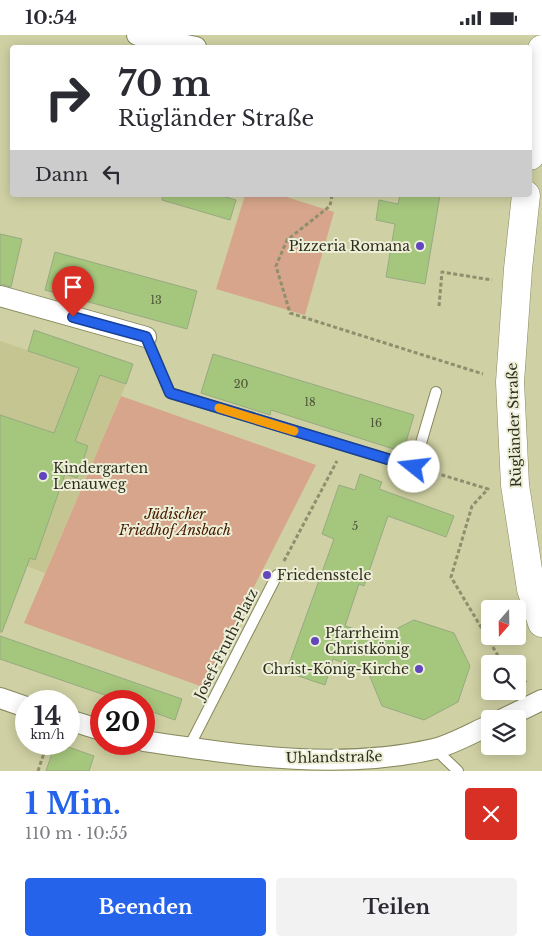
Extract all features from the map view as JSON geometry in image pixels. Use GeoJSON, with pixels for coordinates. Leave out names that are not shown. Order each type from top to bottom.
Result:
{"type":"FeatureCollection","features":[{"type":"Feature","properties":{"kind":"main road"},"geometry":{"type":"LineString","coordinates":[[532,134],[542,49]]}},
{"type":"Feature","properties":{"kind":"main road","name":"Rügländer Straße"},"geometry":{"type":"LineString","coordinates":[[526,197],[518,269],[510,382],[514,485],[531,589],[542,623]]}},
{"type":"Feature","properties":{"kind":"street"},"geometry":{"type":"LineString","coordinates":[[136,35],[186,45]]}},
{"type":"Feature","properties":{"kind":"street"},"geometry":{"type":"LineString","coordinates":[[0,296],[146,337]]}},
{"type":"Feature","properties":{"kind":"street"},"geometry":{"type":"LineString","coordinates":[[0,699],[15,704]]}},
{"type":"Feature","properties":{"kind":"street"},"geometry":{"type":"LineString","coordinates":[[521,710],[542,700]]}},
{"type":"Feature","properties":{"kind":"street","name":"Uhlandstraße"},"geometry":{"type":"LineString","coordinates":[[155,742],[189,747],[228,762],[378,759],[435,749],[481,729]]}},
{"type":"Feature","properties":{"kind":"lane"},"geometry":{"type":"LineString","coordinates":[[146,337],[170,393],[414,467],[436,392]]}},
{"type":"Feature","properties":{"kind":"lane","name":"Josef-Fruth-Platz"},"geometry":{"type":"LineString","coordinates":[[189,747],[277,575]]}},
{"type":"Feature","properties":{"kind":"lane"},"geometry":{"type":"LineString","coordinates":[[435,749],[458,771]]}},
{"type":"Feature","properties":{"kind":"path"},"geometry":{"type":"LineString","coordinates":[[332,197],[330,206],[287,240],[276,266],[290,313],[483,374]]}},
{"type":"Feature","properties":{"kind":"path"},"geometry":{"type":"LineString","coordinates":[[438,306],[442,273],[493,280]]}},
{"type":"Feature","properties":{"kind":"path"},"geometry":{"type":"LineString","coordinates":[[277,575],[344,447]]}},
{"type":"Feature","properties":{"kind":"path","name":"Rügländer Straße"},"geometry":{"type":"LineString","coordinates":[[414,467],[488,489],[472,505],[452,577],[498,655]]}},
{"type":"Feature","properties":{"kind":"path"},"geometry":{"type":"LineString","coordinates":[[38,771],[43,755]]}},
{"type":"Feature","properties":{"kind":"shaded area","name":"Kindergarten Lenauweg"},"geometry":{"type":"Polygon","coordinates":[[[0,341],[126,384],[45,573],[0,556],[0,341]]]}},
{"type":"Feature","properties":{"kind":"green space"},"geometry":{"type":"Polygon","coordinates":[[[244,197],[286,197],[334,212],[305,315],[216,289],[244,197]]]}},
{"type":"Feature","properties":{"kind":"green space","name":"Jüdischer Friedhof Ansbach"},"geometry":{"type":"Polygon","coordinates":[[[121,396],[316,465],[203,687],[24,623],[121,396]]]}},
{"type":"Feature","properties":{"kind":"building"},"geometry":{"type":"Polygon","coordinates":[[[163,197],[226,197],[236,200],[230,220],[162,200],[163,197]]]}},
{"type":"Feature","properties":{"kind":"building"},"geometry":{"type":"Polygon","coordinates":[[[400,197],[440,197],[425,284],[386,277],[395,224],[376,220],[379,200],[398,204],[400,197]]]}},
{"type":"Feature","properties":{"kind":"building"},"geometry":{"type":"Polygon","coordinates":[[[0,234],[22,239],[11,287],[0,284],[0,234]]]}},
{"type":"Feature","properties":{"kind":"building"},"geometry":{"type":"Polygon","coordinates":[[[55,252],[197,291],[187,329],[45,290],[55,252]]]}},
{"type":"Feature","properties":{"kind":"building"},"geometry":{"type":"Polygon","coordinates":[[[34,330],[133,364],[126,384],[100,375],[75,441],[88,446],[77,478],[65,474],[35,560],[30,558],[2,632],[0,632],[0,415],[54,433],[79,368],[28,351],[34,330]]]}},
{"type":"Feature","properties":{"kind":"building"},"geometry":{"type":"Polygon","coordinates":[[[213,354],[414,415],[403,452],[271,410],[270,415],[201,393],[213,354]]]}},
{"type":"Feature","properties":{"kind":"building"},"geometry":{"type":"Polygon","coordinates":[[[360,474],[382,482],[379,489],[454,516],[446,537],[388,516],[364,586],[359,584],[345,626],[380,637],[414,620],[454,633],[470,666],[458,702],[424,720],[382,706],[368,672],[333,659],[325,685],[286,672],[334,539],[322,534],[339,485],[355,490],[360,474]]]}},
{"type":"Feature","properties":{"kind":"building"},"geometry":{"type":"Polygon","coordinates":[[[0,636],[182,699],[175,720],[155,713],[155,690],[90,690],[0,659],[0,636]]]}},
{"type":"Feature","properties":{"kind":"building"},"geometry":{"type":"Polygon","coordinates":[[[80,751],[94,756],[89,771],[46,771],[51,755],[80,755],[80,751]]]}},
{"type":"Feature","properties":{"kind":"slow traffic"},"geometry":{"type":"LineString","coordinates":[[219,408],[294,431]]}},
{"type":"Feature","properties":{"kind":"place","name":"Pizzeria Romana"},"geometry":{"type":"Point","coordinates":[420,246]}},
{"type":"Feature","properties":{"kind":"place","name":"Kindergarten Lenauweg"},"geometry":{"type":"Point","coordinates":[43,476]}},
{"type":"Feature","properties":{"kind":"place","name":"Friedensstele"},"geometry":{"type":"Point","coordinates":[267,575]}},
{"type":"Feature","properties":{"kind":"place","name":"Pfarrheim Christkönig"},"geometry":{"type":"Point","coordinates":[315,641]}},
{"type":"Feature","properties":{"kind":"place","name":"Christ-König-Kirche"},"geometry":{"type":"Point","coordinates":[419,669]}},
{"type":"Feature","properties":{"kind":"route"},"geometry":{"type":"LineString","coordinates":[[73,317],[146,337],[170,393],[414,467]]}}]}
